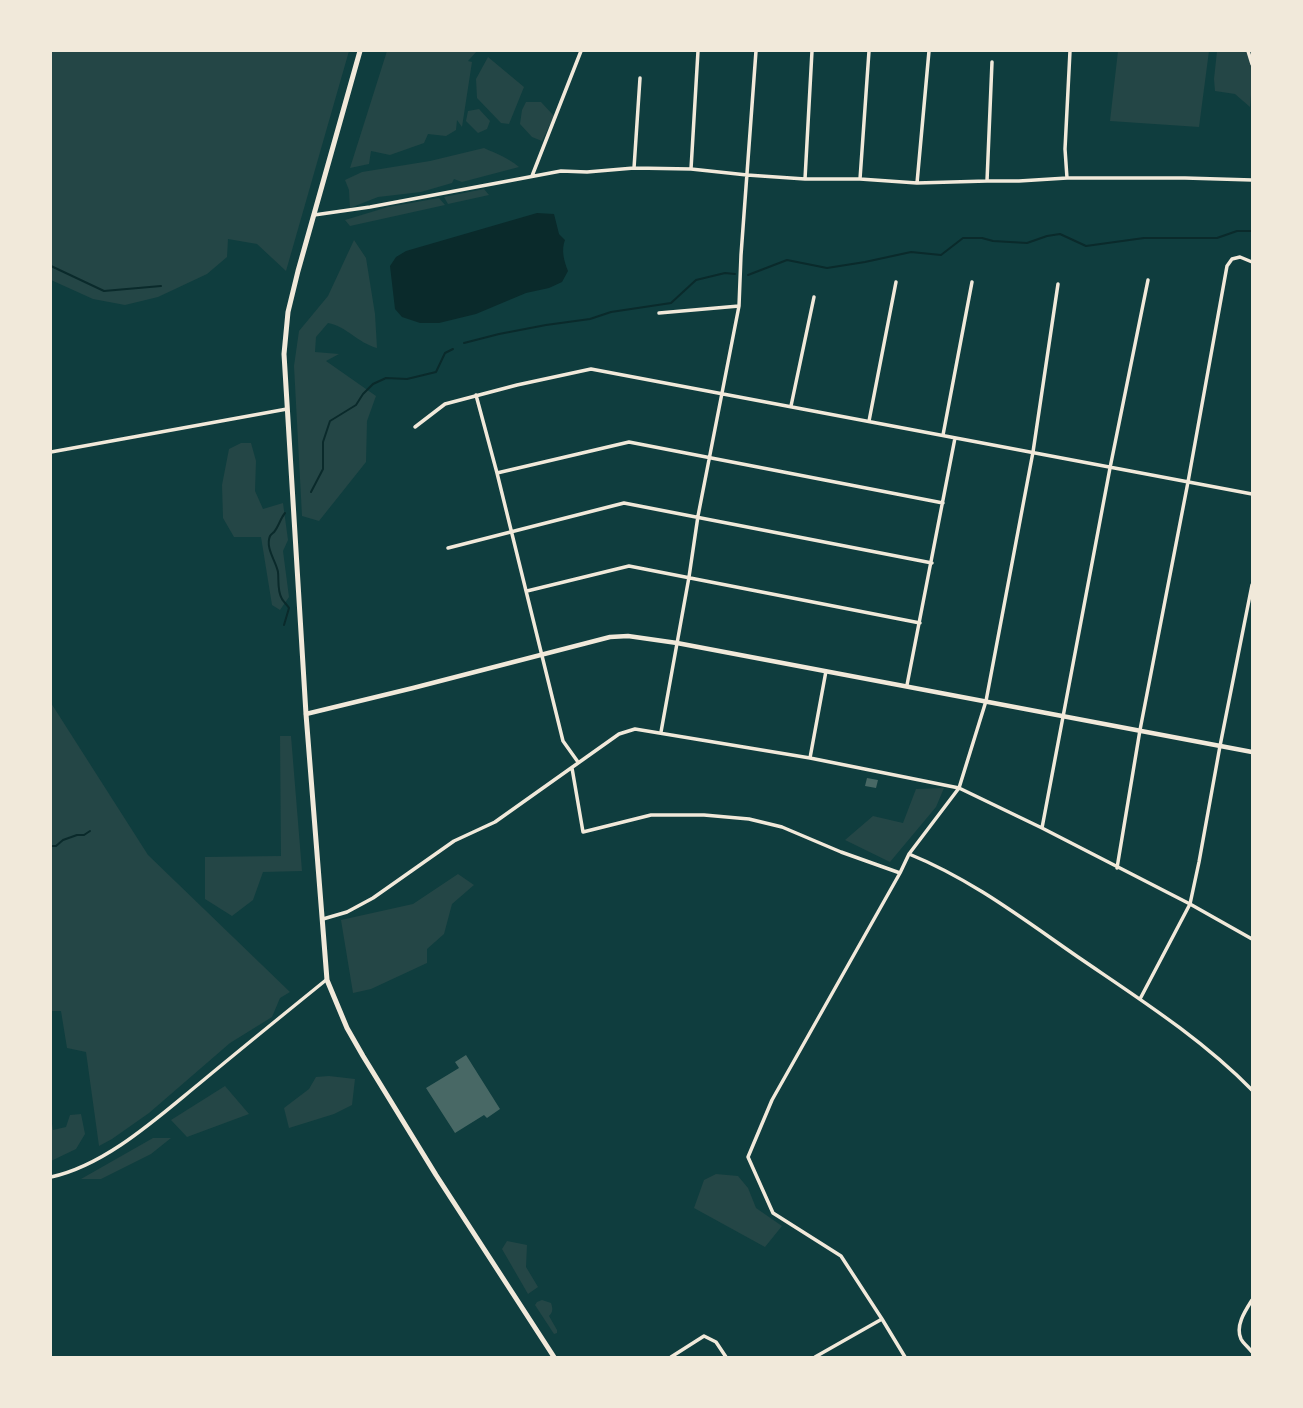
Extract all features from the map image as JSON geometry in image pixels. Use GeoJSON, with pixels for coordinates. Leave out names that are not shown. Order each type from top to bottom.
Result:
{"type":"FeatureCollection","features":[{"type":"Feature","properties":{"kind":"main road"},"geometry":{"type":"LineString","coordinates":[[360,51],[288,312],[284,354],[306,714],[327,980],[347,1028],[363,1056],[436,1175],[554,1357]]}},
{"type":"Feature","properties":{"kind":"main road"},"geometry":{"type":"LineString","coordinates":[[306,714],[610,637],[628,636],[907,685],[1252,752]]}},
{"type":"Feature","properties":{"kind":"street"},"geometry":{"type":"LineString","coordinates":[[532,176],[581,51]]}},
{"type":"Feature","properties":{"kind":"street"},"geometry":{"type":"LineString","coordinates":[[691,169],[698,51]]}},
{"type":"Feature","properties":{"kind":"street"},"geometry":{"type":"LineString","coordinates":[[661,732],[698,516],[739,306],[756,51]]}},
{"type":"Feature","properties":{"kind":"street"},"geometry":{"type":"LineString","coordinates":[[805,179],[812,51]]}},
{"type":"Feature","properties":{"kind":"street"},"geometry":{"type":"LineString","coordinates":[[860,179],[869,51]]}},
{"type":"Feature","properties":{"kind":"street"},"geometry":{"type":"LineString","coordinates":[[917,183],[929,51]]}},
{"type":"Feature","properties":{"kind":"street"},"geometry":{"type":"LineString","coordinates":[[1067,178],[1065,149],[1070,51]]}},
{"type":"Feature","properties":{"kind":"street"},"geometry":{"type":"LineString","coordinates":[[1248,51],[1252,64]]}},
{"type":"Feature","properties":{"kind":"street"},"geometry":{"type":"LineString","coordinates":[[987,181],[992,62]]}},
{"type":"Feature","properties":{"kind":"street"},"geometry":{"type":"LineString","coordinates":[[634,168],[640,78]]}},
{"type":"Feature","properties":{"kind":"street"},"geometry":{"type":"LineString","coordinates":[[314,215],[561,171],[634,168],[917,183],[1067,178],[1252,180]]}},
{"type":"Feature","properties":{"kind":"street"},"geometry":{"type":"LineString","coordinates":[[1117,868],[1140,730],[1227,266],[1232,259],[1240,257],[1252,262]]}},
{"type":"Feature","properties":{"kind":"street"},"geometry":{"type":"LineString","coordinates":[[1042,828],[1148,280]]}},
{"type":"Feature","properties":{"kind":"street"},"geometry":{"type":"LineString","coordinates":[[869,421],[896,282]]}},
{"type":"Feature","properties":{"kind":"street"},"geometry":{"type":"LineString","coordinates":[[943,435],[972,282]]}},
{"type":"Feature","properties":{"kind":"street"},"geometry":{"type":"LineString","coordinates":[[905,1357],[841,1256],[773,1213],[748,1157],[772,1100],[909,854],[959,788],[986,701],[1033,452],[1058,284]]}},
{"type":"Feature","properties":{"kind":"street"},"geometry":{"type":"LineString","coordinates":[[791,406],[814,297]]}},
{"type":"Feature","properties":{"kind":"street"},"geometry":{"type":"LineString","coordinates":[[659,313],[739,306]]}},
{"type":"Feature","properties":{"kind":"street"},"geometry":{"type":"LineString","coordinates":[[415,427],[445,404],[592,369],[1252,494]]}},
{"type":"Feature","properties":{"kind":"street"},"geometry":{"type":"LineString","coordinates":[[476,395],[564,741],[579,762]]}},
{"type":"Feature","properties":{"kind":"street"},"geometry":{"type":"LineString","coordinates":[[51,452],[287,409]]}},
{"type":"Feature","properties":{"kind":"street"},"geometry":{"type":"LineString","coordinates":[[907,685],[955,438]]}},
{"type":"Feature","properties":{"kind":"street"},"geometry":{"type":"LineString","coordinates":[[498,473],[629,442],[943,503]]}},
{"type":"Feature","properties":{"kind":"street"},"geometry":{"type":"LineString","coordinates":[[448,548],[624,503],[932,563]]}},
{"type":"Feature","properties":{"kind":"street"},"geometry":{"type":"LineString","coordinates":[[527,592],[629,566],[920,623]]}},
{"type":"Feature","properties":{"kind":"street"},"geometry":{"type":"LineString","coordinates":[[1140,999],[1189,904],[1252,586]]}},
{"type":"Feature","properties":{"kind":"street"},"geometry":{"type":"LineString","coordinates":[[1245,620],[1252,622]]}},
{"type":"Feature","properties":{"kind":"street"},"geometry":{"type":"LineString","coordinates":[[810,758],[826,671]]}},
{"type":"Feature","properties":{"kind":"street"},"geometry":{"type":"LineString","coordinates":[[321,920],[346,912],[373,898],[454,841],[495,822],[618,734],[635,729],[810,758],[959,788],[1042,828],[1252,939]]}},
{"type":"Feature","properties":{"kind":"street"},"geometry":{"type":"LineString","coordinates":[[572,768],[583,832],[651,815],[704,815],[750,819],[782,827],[900,873]]}},
{"type":"Feature","properties":{"kind":"street"},"geometry":{"type":"LineString","coordinates":[[909,854],[932,863],[979,889],[1140,999],[1209,1051],[1252,1090]]}},
{"type":"Feature","properties":{"kind":"street"},"geometry":{"type":"LineString","coordinates":[[51,1177],[96,1161],[159,1117],[327,980]]}},
{"type":"Feature","properties":{"kind":"street"},"geometry":{"type":"LineString","coordinates":[[1252,1300],[1239,1325],[1241,1338],[1252,1352]]}},
{"type":"Feature","properties":{"kind":"street"},"geometry":{"type":"LineString","coordinates":[[815,1357],[882,1319]]}},
{"type":"Feature","properties":{"kind":"street"},"geometry":{"type":"LineString","coordinates":[[671,1357],[704,1336],[716,1342],[726,1357]]}},
{"type":"Feature","properties":{"kind":"shaded area"},"geometry":{"type":"Polygon","coordinates":[[[51,51],[349,51],[286,271],[257,244],[228,239],[227,257],[207,274],[158,297],[125,305],[93,299],[51,280],[51,51]]]}},
{"type":"Feature","properties":{"kind":"shaded area"},"geometry":{"type":"Polygon","coordinates":[[[387,51],[477,51],[468,61],[472,62],[462,127],[457,120],[456,130],[446,136],[428,134],[424,143],[390,155],[371,151],[369,164],[350,168],[387,51]]]}},
{"type":"Feature","properties":{"kind":"shaded area"},"geometry":{"type":"Polygon","coordinates":[[[1118,51],[1209,51],[1199,127],[1110,121],[1118,51]]]}},
{"type":"Feature","properties":{"kind":"shaded area"},"geometry":{"type":"Polygon","coordinates":[[[1217,51],[1252,51],[1250,107],[1235,94],[1215,91],[1217,51]]]}},
{"type":"Feature","properties":{"kind":"shaded area"},"geometry":{"type":"Polygon","coordinates":[[[488,57],[524,87],[509,124],[501,123],[477,98],[476,79],[488,57]]]}},
{"type":"Feature","properties":{"kind":"shaded area"},"geometry":{"type":"Polygon","coordinates":[[[526,102],[541,102],[554,116],[542,141],[532,137],[520,124],[526,102]]]}},
{"type":"Feature","properties":{"kind":"shaded area"},"geometry":{"type":"Polygon","coordinates":[[[479,109],[490,121],[487,129],[478,133],[466,121],[468,111],[479,109]]]}},
{"type":"Feature","properties":{"kind":"shaded area"},"geometry":{"type":"Polygon","coordinates":[[[484,148],[519,167],[462,182],[454,179],[452,183],[421,192],[378,197],[350,208],[349,190],[345,180],[362,172],[430,161],[484,148]]]}},
{"type":"Feature","properties":{"kind":"shaded area"},"geometry":{"type":"Polygon","coordinates":[[[484,189],[489,195],[448,204],[444,197],[484,189]]]}},
{"type":"Feature","properties":{"kind":"shaded area"},"geometry":{"type":"Polygon","coordinates":[[[439,198],[445,205],[350,226],[345,220],[388,207],[439,198]]]}},
{"type":"Feature","properties":{"kind":"shaded area"},"geometry":{"type":"Polygon","coordinates":[[[537,213],[554,214],[559,234],[565,240],[563,248],[568,271],[562,282],[526,293],[476,314],[439,323],[420,323],[402,317],[395,309],[390,266],[396,257],[406,251],[537,213]]]}},
{"type":"Feature","properties":{"kind":"shaded area"},"geometry":{"type":"Polygon","coordinates":[[[354,240],[366,258],[375,314],[377,348],[341,327],[328,323],[316,337],[315,352],[339,354],[326,361],[376,396],[367,421],[366,462],[319,521],[302,516],[294,366],[299,331],[328,296],[354,240]]]}},
{"type":"Feature","properties":{"kind":"shaded area"},"geometry":{"type":"Polygon","coordinates":[[[241,443],[251,443],[256,461],[255,491],[263,509],[283,503],[288,540],[283,551],[289,597],[280,610],[272,605],[261,537],[234,537],[223,518],[222,485],[229,449],[241,443]]]}},
{"type":"Feature","properties":{"kind":"shaded area"},"geometry":{"type":"Polygon","coordinates":[[[51,703],[148,855],[290,992],[280,998],[272,1017],[230,1043],[149,1113],[99,1146],[86,1052],[67,1048],[61,1011],[51,1011],[51,703]]]}},
{"type":"Feature","properties":{"kind":"shaded area"},"geometry":{"type":"Polygon","coordinates":[[[280,736],[291,736],[302,871],[263,872],[253,900],[232,916],[205,899],[205,857],[281,856],[280,736]]]}},
{"type":"Feature","properties":{"kind":"shaded area"},"geometry":{"type":"Polygon","coordinates":[[[944,788],[936,807],[890,862],[845,840],[873,816],[903,823],[916,789],[944,788]]]}},
{"type":"Feature","properties":{"kind":"shaded area"},"geometry":{"type":"Polygon","coordinates":[[[458,874],[474,885],[452,904],[444,934],[427,949],[427,963],[371,989],[353,993],[341,920],[413,904],[458,874]]]}},
{"type":"Feature","properties":{"kind":"shaded area"},"geometry":{"type":"Polygon","coordinates":[[[316,1077],[355,1079],[352,1105],[334,1114],[289,1128],[284,1108],[309,1089],[316,1077]]]}},
{"type":"Feature","properties":{"kind":"shaded area"},"geometry":{"type":"Polygon","coordinates":[[[225,1086],[249,1114],[187,1137],[171,1120],[225,1086]]]}},
{"type":"Feature","properties":{"kind":"shaded area"},"geometry":{"type":"Polygon","coordinates":[[[81,1114],[85,1134],[76,1149],[51,1161],[51,1117],[53,1130],[66,1127],[70,1115],[81,1114]]]}},
{"type":"Feature","properties":{"kind":"shaded area"},"geometry":{"type":"Polygon","coordinates":[[[153,1138],[171,1138],[151,1154],[101,1179],[81,1179],[153,1138]]]}},
{"type":"Feature","properties":{"kind":"shaded area"},"geometry":{"type":"Polygon","coordinates":[[[716,1174],[738,1176],[748,1188],[756,1208],[782,1226],[765,1247],[694,1208],[704,1180],[716,1174]]]}},
{"type":"Feature","properties":{"kind":"shaded area"},"geometry":{"type":"Polygon","coordinates":[[[507,1241],[527,1245],[526,1267],[538,1287],[528,1294],[502,1249],[507,1241]]]}},
{"type":"Feature","properties":{"kind":"shaded area"},"geometry":{"type":"Polygon","coordinates":[[[542,1300],[551,1303],[549,1316],[557,1333],[554,1334],[535,1305],[542,1300]]]}},
{"type":"Feature","properties":{"kind":"building"},"geometry":{"type":"Polygon","coordinates":[[[867,778],[878,780],[876,788],[865,786],[867,778]]]}},
{"type":"Feature","properties":{"kind":"building"},"geometry":{"type":"Polygon","coordinates":[[[466,1055],[500,1109],[487,1118],[484,1115],[455,1133],[426,1088],[459,1068],[455,1062],[466,1055]]]}},
{"type":"Feature","properties":{"kind":"waterway"},"geometry":{"type":"LineString","coordinates":[[748,275],[787,260],[827,268],[911,252],[941,255],[963,238],[1027,243],[1060,234],[1086,246],[1144,238],[1217,238],[1237,231],[1252,231]]}},
{"type":"Feature","properties":{"kind":"waterway"},"geometry":{"type":"LineString","coordinates":[[51,266],[104,291],[161,286]]}},
{"type":"Feature","properties":{"kind":"waterway"},"geometry":{"type":"LineString","coordinates":[[464,343],[546,325],[590,319],[611,312],[671,303],[696,280],[725,273],[735,274]]}},
{"type":"Feature","properties":{"kind":"waterway"},"geometry":{"type":"LineString","coordinates":[[311,492],[323,469],[323,442],[330,421],[356,405],[373,384],[386,378],[407,379],[436,372],[445,353],[453,349]]}},
{"type":"Feature","properties":{"kind":"waterway"},"geometry":{"type":"LineString","coordinates":[[284,625],[289,608],[279,593],[278,572],[269,541],[285,513]]}},
{"type":"Feature","properties":{"kind":"waterway"},"geometry":{"type":"LineString","coordinates":[[51,846],[90,831]]}}]}
